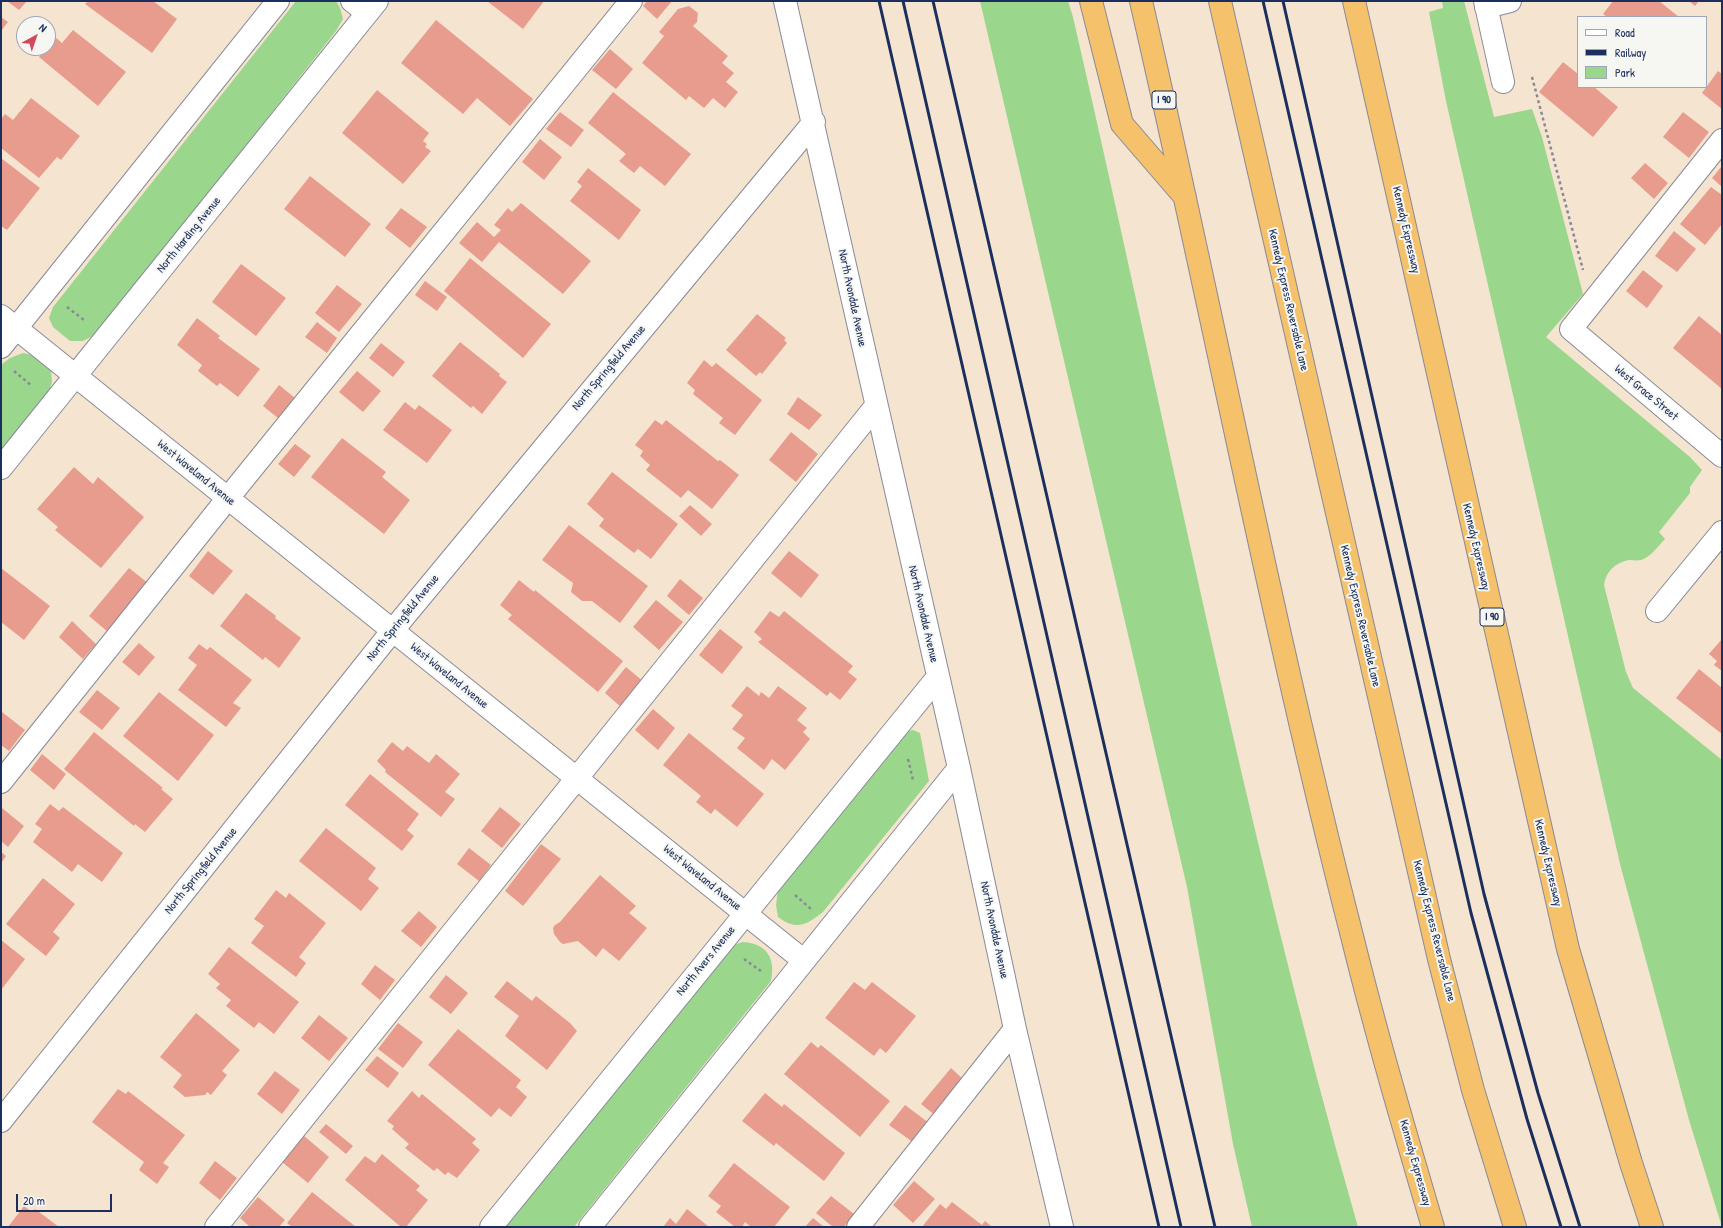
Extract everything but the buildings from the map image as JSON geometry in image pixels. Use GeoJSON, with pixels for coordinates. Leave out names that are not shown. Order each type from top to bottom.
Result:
{"type":"FeatureCollection","features":[{"type":"Feature","properties":{"kind":"highway"},"geometry":{"type":"LineString","coordinates":[[1091,1],[1122,124],[1187,199]]}},
{"type":"Feature","properties":{"kind":"highway","name":"Kennedy Expressway"},"geometry":{"type":"LineString","coordinates":[[1141,1],[1187,199],[1285,656],[1321,811],[1378,1039],[1433,1227]]}},
{"type":"Feature","properties":{"kind":"highway","name":"Kennedy Express Reversable Lane"},"geometry":{"type":"LineString","coordinates":[[1220,1],[1439,959],[1473,1090],[1515,1227]]}},
{"type":"Feature","properties":{"kind":"highway","name":"Kennedy Expressway"},"geometry":{"type":"LineString","coordinates":[[1354,1],[1568,949],[1629,1156],[1652,1227]]}},
{"type":"Feature","properties":{"kind":"street"},"geometry":{"type":"LineString","coordinates":[[1,347],[9,322],[278,1]]}},
{"type":"Feature","properties":{"kind":"street"},"geometry":{"type":"LineString","coordinates":[[1,782],[228,498],[631,1]]}},
{"type":"Feature","properties":{"kind":"street","name":"North Avondale Avenue"},"geometry":{"type":"LineString","coordinates":[[785,1],[814,122],[937,678],[959,768],[1015,1029],[1062,1227]]}},
{"type":"Feature","properties":{"kind":"street"},"geometry":{"type":"LineString","coordinates":[[1503,82],[1486,4],[1510,1]]}},
{"type":"Feature","properties":{"kind":"street","name":"North Harding Avenue"},"geometry":{"type":"LineString","coordinates":[[1,468],[366,5]]}},
{"type":"Feature","properties":{"kind":"street","name":"North Springfield Avenue"},"geometry":{"type":"LineString","coordinates":[[1,1121],[393,630],[814,122]]}},
{"type":"Feature","properties":{"kind":"street","name":"West Grace Street"},"geometry":{"type":"LineString","coordinates":[[1722,140],[1571,329],[1722,456]]}},
{"type":"Feature","properties":{"kind":"street","name":"West Waveland Avenue"},"geometry":{"type":"LineString","coordinates":[[9,322],[803,960]]}},
{"type":"Feature","properties":{"kind":"street"},"geometry":{"type":"LineString","coordinates":[[216,1227],[876,406]]}},
{"type":"Feature","properties":{"kind":"street"},"geometry":{"type":"LineString","coordinates":[[1657,611],[1722,532]]}},
{"type":"Feature","properties":{"kind":"street","name":"North Avers Avenue"},"geometry":{"type":"LineString","coordinates":[[491,1227],[937,678]]}},
{"type":"Feature","properties":{"kind":"street"},"geometry":{"type":"LineString","coordinates":[[590,1227],[803,960],[959,768]]}},
{"type":"Feature","properties":{"kind":"street"},"geometry":{"type":"LineString","coordinates":[[858,1227],[1015,1029]]}},
{"type":"Feature","properties":{"kind":"path"},"geometry":{"type":"LineString","coordinates":[[1530,69],[1585,277]]}},
{"type":"Feature","properties":{"kind":"path"},"geometry":{"type":"LineString","coordinates":[[66,306],[89,325]]}},
{"type":"Feature","properties":{"kind":"path"},"geometry":{"type":"LineString","coordinates":[[12,370],[35,388]]}},
{"type":"Feature","properties":{"kind":"path"},"geometry":{"type":"LineString","coordinates":[[908,756],[914,785]]}},
{"type":"Feature","properties":{"kind":"path"},"geometry":{"type":"LineString","coordinates":[[794,894],[816,913]]}},
{"type":"Feature","properties":{"kind":"path"},"geometry":{"type":"LineString","coordinates":[[738,955],[763,973]]}},
{"type":"Feature","properties":{"kind":"green space"},"geometry":{"type":"Polygon","coordinates":[[[296,1],[336,1],[343,19],[336,31],[98,333],[83,341],[70,341],[53,327],[49,318],[53,307],[296,1]]]}},
{"type":"Feature","properties":{"kind":"green space"},"geometry":{"type":"Polygon","coordinates":[[[980,1],[1068,1],[1073,17],[1242,775],[1278,926],[1358,1227],[1252,1227],[1233,1144],[1187,887],[980,1]]]}},
{"type":"Feature","properties":{"kind":"green space"},"geometry":{"type":"Polygon","coordinates":[[[1442,1],[1464,1],[1494,117],[1532,109],[1542,137],[1583,294],[1546,337],[1690,457],[1702,470],[1690,487],[1690,493],[1659,532],[1665,539],[1645,559],[1624,561],[1612,568],[1605,580],[1604,585],[1626,672],[1633,688],[1722,760],[1722,1227],[1689,1120],[1620,864],[1446,101],[1429,12],[1443,8],[1442,1]]]}},
{"type":"Feature","properties":{"kind":"green space"},"geometry":{"type":"Polygon","coordinates":[[[23,353],[32,355],[51,371],[52,382],[49,392],[1,451],[1,365],[10,358],[23,353]]]}},
{"type":"Feature","properties":{"kind":"green space"},"geometry":{"type":"Polygon","coordinates":[[[913,730],[920,733],[929,781],[823,912],[801,925],[791,924],[778,917],[776,905],[778,890],[905,732],[913,730]]]}},
{"type":"Feature","properties":{"kind":"green space"},"geometry":{"type":"Polygon","coordinates":[[[742,942],[757,945],[763,948],[767,953],[772,965],[771,981],[574,1227],[505,1227],[509,1217],[732,946],[742,942]]]}},
{"type":"Feature","properties":{"kind":"railway"},"geometry":{"type":"LineString","coordinates":[[879,1],[1159,1227]]}},
{"type":"Feature","properties":{"kind":"railway"},"geometry":{"type":"LineString","coordinates":[[903,1],[1181,1227]]}},
{"type":"Feature","properties":{"kind":"railway"},"geometry":{"type":"LineString","coordinates":[[933,1],[1215,1227]]}},
{"type":"Feature","properties":{"kind":"railway"},"geometry":{"type":"LineString","coordinates":[[1263,1],[1471,913],[1527,1119],[1561,1227]]}},
{"type":"Feature","properties":{"kind":"railway"},"geometry":{"type":"LineString","coordinates":[[1283,1],[1484,894],[1538,1093],[1580,1227]]}}]}
